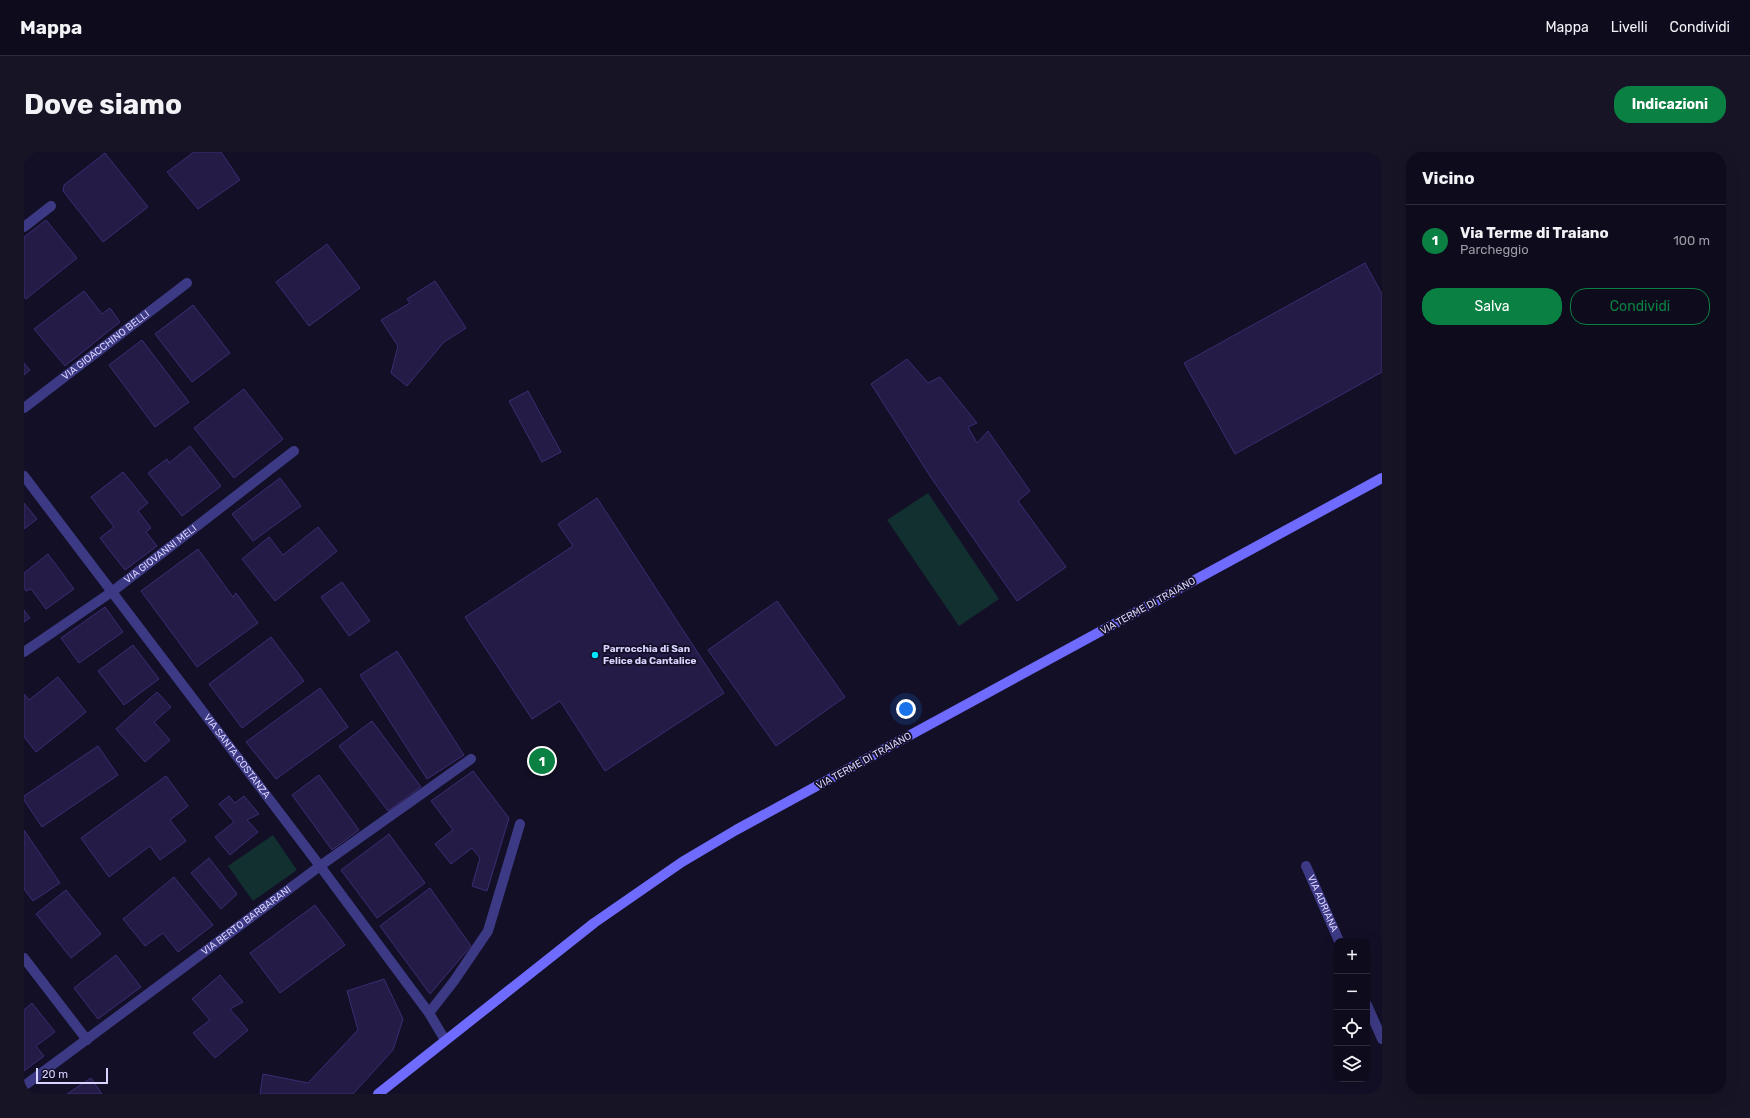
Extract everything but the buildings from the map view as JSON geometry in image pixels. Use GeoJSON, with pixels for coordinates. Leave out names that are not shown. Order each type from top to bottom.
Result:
{"type":"FeatureCollection","features":[{"type":"Feature","properties":{"kind":"main road","name":"VIA TERME DI TRAIANO"},"geometry":{"type":"LineString","coordinates":[[378,1094],[594,923],[682,862],[736,830],[1382,478]]}},
{"type":"Feature","properties":{"kind":"street"},"geometry":{"type":"LineString","coordinates":[[24,227],[51,206]]}},
{"type":"Feature","properties":{"kind":"street","name":"VIA GIOACCHINO BELLI"},"geometry":{"type":"LineString","coordinates":[[24,408],[187,283]]}},
{"type":"Feature","properties":{"kind":"street","name":"VIA GIOVANNI MELI"},"geometry":{"type":"LineString","coordinates":[[24,652],[113,591],[294,451]]}},
{"type":"Feature","properties":{"kind":"street","name":"VIA SANTA COSTANZA"},"geometry":{"type":"LineString","coordinates":[[24,476],[113,591],[320,866],[429,1013],[445,1040]]}},
{"type":"Feature","properties":{"kind":"street","name":"VIA BERTO BARBARANI"},"geometry":{"type":"LineString","coordinates":[[24,1086],[320,866],[472,759]]}},
{"type":"Feature","properties":{"kind":"street"},"geometry":{"type":"LineString","coordinates":[[429,1013],[488,931],[520,824]]}},
{"type":"Feature","properties":{"kind":"street","name":"VIA ADRIANA"},"geometry":{"type":"LineString","coordinates":[[1306,866],[1338,938]]}},
{"type":"Feature","properties":{"kind":"street"},"geometry":{"type":"LineString","coordinates":[[24,958],[87,1040]]}},
{"type":"Feature","properties":{"kind":"street"},"geometry":{"type":"LineString","coordinates":[[1369,1010],[1382,1039]]}},
{"type":"Feature","properties":{"kind":"green space"},"geometry":{"type":"Polygon","coordinates":[[[928,493],[999,599],[959,626],[887,520],[928,493]]]}},
{"type":"Feature","properties":{"kind":"green space"},"geometry":{"type":"Polygon","coordinates":[[[273,835],[297,870],[253,901],[228,866],[273,835]]]}},
{"type":"Feature","properties":{"kind":"place","name":"Parrocchia di San Felice da Cantalice"},"geometry":{"type":"Point","coordinates":[595,655]}},
{"type":"Feature","properties":{"kind":"place","name":"Via Terme di Traiano"},"geometry":{"type":"Point","coordinates":[542,761]}}]}
